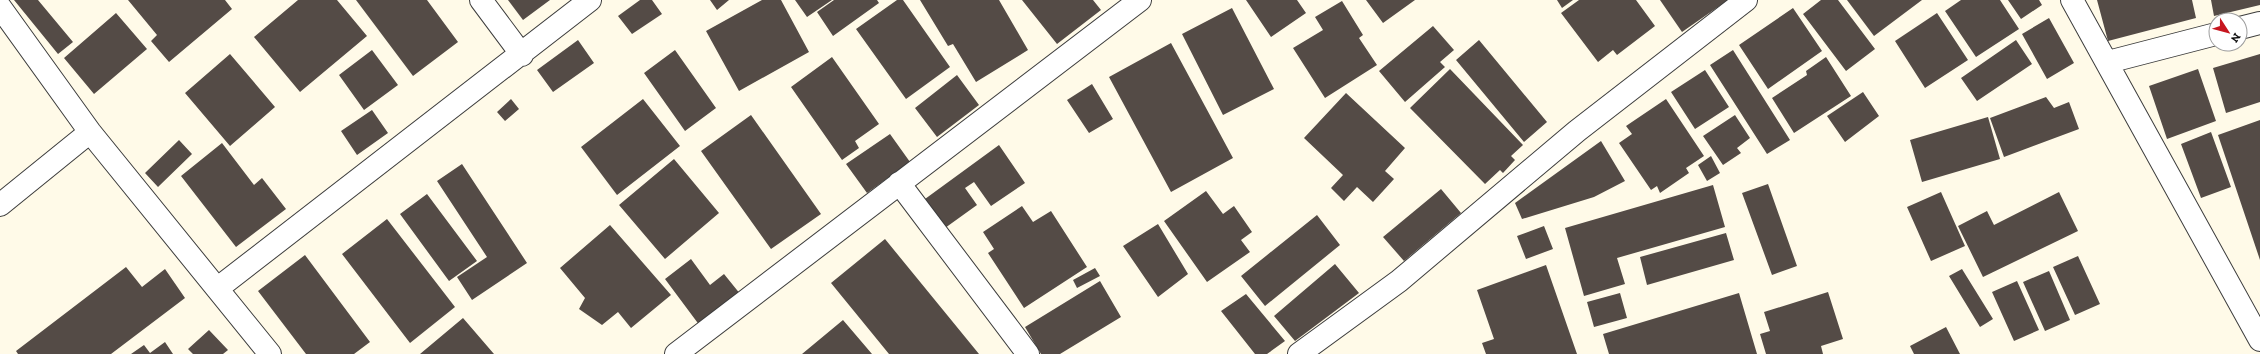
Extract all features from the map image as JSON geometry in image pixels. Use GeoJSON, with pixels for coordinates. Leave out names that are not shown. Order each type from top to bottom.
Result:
{"type":"FeatureCollection","features":[{"type":"Feature","properties":{"kind":"street"},"geometry":{"type":"LineString","coordinates":[[481,0],[522,55]]}},
{"type":"Feature","properties":{"kind":"street"},"geometry":{"type":"LineString","coordinates":[[218,288],[522,55],[590,0]]}},
{"type":"Feature","properties":{"kind":"street"},"geometry":{"type":"LineString","coordinates":[[676,354],[1140,0]]}},
{"type":"Feature","properties":{"kind":"street"},"geometry":{"type":"LineString","coordinates":[[1299,354],[1400,281],[1577,130],[1746,0]]}},
{"type":"Feature","properties":{"kind":"street"},"geometry":{"type":"LineString","coordinates":[[2072,0],[2108,62],[2260,340]]}},
{"type":"Feature","properties":{"kind":"street"},"geometry":{"type":"LineString","coordinates":[[0,7],[90,132],[270,354]]}},
{"type":"Feature","properties":{"kind":"street"},"geometry":{"type":"LineString","coordinates":[[2248,26],[2260,23]]}},
{"type":"Feature","properties":{"kind":"street"},"geometry":{"type":"LineString","coordinates":[[2108,62],[2208,36]]}},
{"type":"Feature","properties":{"kind":"street"},"geometry":{"type":"LineString","coordinates":[[0,204],[90,132]]}},
{"type":"Feature","properties":{"kind":"street"},"geometry":{"type":"LineString","coordinates":[[899,183],[1028,354]]}},
{"type":"Feature","properties":{"kind":"building"},"geometry":{"type":"Polygon","coordinates":[[[14,0],[38,0],[73,42],[58,54],[14,0]]]}},
{"type":"Feature","properties":{"kind":"building"},"geometry":{"type":"Polygon","coordinates":[[[128,0],[225,0],[232,9],[169,62],[151,41],[157,35],[128,0]]]}},
{"type":"Feature","properties":{"kind":"building"},"geometry":{"type":"Polygon","coordinates":[[[298,0],[337,0],[367,36],[300,92],[254,37],[298,0]]]}},
{"type":"Feature","properties":{"kind":"building"},"geometry":{"type":"Polygon","coordinates":[[[356,0],[427,0],[458,42],[413,76],[356,0]]]}},
{"type":"Feature","properties":{"kind":"building"},"geometry":{"type":"Polygon","coordinates":[[[508,0],[550,0],[523,20],[508,0]]]}},
{"type":"Feature","properties":{"kind":"building"},"geometry":{"type":"Polygon","coordinates":[[[640,0],[652,0],[662,14],[632,34],[618,16],[640,0]]]}},
{"type":"Feature","properties":{"kind":"building"},"geometry":{"type":"Polygon","coordinates":[[[710,0],[729,0],[717,10],[710,0]]]}},
{"type":"Feature","properties":{"kind":"building"},"geometry":{"type":"Polygon","coordinates":[[[762,0],[781,0],[809,52],[739,91],[706,31],[762,0]]]}},
{"type":"Feature","properties":{"kind":"building"},"geometry":{"type":"Polygon","coordinates":[[[795,0],[832,0],[807,17],[795,0]]]}},
{"type":"Feature","properties":{"kind":"building"},"geometry":{"type":"Polygon","coordinates":[[[834,0],[877,0],[879,3],[833,36],[817,12],[834,0]]]}},
{"type":"Feature","properties":{"kind":"building"},"geometry":{"type":"Polygon","coordinates":[[[897,0],[903,0],[950,67],[906,99],[856,29],[897,0]]]}},
{"type":"Feature","properties":{"kind":"building"},"geometry":{"type":"Polygon","coordinates":[[[920,0],[999,0],[1028,50],[976,82],[953,44],[948,46],[920,0]]]}},
{"type":"Feature","properties":{"kind":"building"},"geometry":{"type":"Polygon","coordinates":[[[1022,0],[1093,0],[1101,10],[1057,44],[1022,0]]]}},
{"type":"Feature","properties":{"kind":"building"},"geometry":{"type":"Polygon","coordinates":[[[1246,0],[1297,0],[1306,13],[1271,37],[1246,0]]]}},
{"type":"Feature","properties":{"kind":"building"},"geometry":{"type":"Polygon","coordinates":[[[1366,0],[1415,0],[1383,23],[1366,0]]]}},
{"type":"Feature","properties":{"kind":"building"},"geometry":{"type":"Polygon","coordinates":[[[1557,0],[1573,0],[1562,8],[1557,0]]]}},
{"type":"Feature","properties":{"kind":"building"},"geometry":{"type":"Polygon","coordinates":[[[1579,0],[1636,0],[1655,26],[1617,55],[1613,50],[1598,62],[1561,13],[1579,0]]]}},
{"type":"Feature","properties":{"kind":"building"},"geometry":{"type":"Polygon","coordinates":[[[1660,0],[1728,0],[1682,32],[1660,0]]]}},
{"type":"Feature","properties":{"kind":"building"},"geometry":{"type":"Polygon","coordinates":[[[1821,0],[1838,0],[1875,49],[1846,71],[1803,14],[1821,0]]]}},
{"type":"Feature","properties":{"kind":"building"},"geometry":{"type":"Polygon","coordinates":[[[1847,0],[1922,0],[1874,36],[1847,0]]]}},
{"type":"Feature","properties":{"kind":"building"},"geometry":{"type":"Polygon","coordinates":[[[1961,0],[2000,0],[2019,29],[1976,57],[1945,11],[1961,0]]]}},
{"type":"Feature","properties":{"kind":"building"},"geometry":{"type":"Polygon","coordinates":[[[2008,0],[2039,0],[2042,5],[2021,19],[2008,0]]]}},
{"type":"Feature","properties":{"kind":"building"},"geometry":{"type":"Polygon","coordinates":[[[2097,0],[2192,0],[2196,18],[2108,41],[2097,0]]]}},
{"type":"Feature","properties":{"kind":"building"},"geometry":{"type":"Polygon","coordinates":[[[2211,0],[2260,0],[2260,5],[2231,12],[2213,12],[2211,0]]]}},
{"type":"Feature","properties":{"kind":"building"},"geometry":{"type":"Polygon","coordinates":[[[1342,1],[1363,35],[1359,38],[1377,65],[1325,98],[1293,48],[1323,30],[1315,17],[1342,1]]]}},
{"type":"Feature","properties":{"kind":"building"},"geometry":{"type":"Polygon","coordinates":[[[1232,8],[1274,89],[1223,115],[1182,34],[1232,8]]]}},
{"type":"Feature","properties":{"kind":"building"},"geometry":{"type":"Polygon","coordinates":[[[1793,8],[1822,51],[1768,89],[1739,45],[1793,8]]]}},
{"type":"Feature","properties":{"kind":"building"},"geometry":{"type":"Polygon","coordinates":[[[116,13],[147,49],[94,94],[64,58],[116,13]]]}},
{"type":"Feature","properties":{"kind":"building"},"geometry":{"type":"Polygon","coordinates":[[[1937,13],[1968,60],[1925,88],[1895,41],[1937,13]]]}},
{"type":"Feature","properties":{"kind":"building"},"geometry":{"type":"Polygon","coordinates":[[[2049,18],[2074,63],[2047,79],[2022,34],[2049,18]]]}},
{"type":"Feature","properties":{"kind":"building"},"geometry":{"type":"Polygon","coordinates":[[[1433,26],[1454,50],[1440,62],[1445,67],[1405,102],[1379,71],[1433,26]]]}},
{"type":"Feature","properties":{"kind":"building"},"geometry":{"type":"Polygon","coordinates":[[[578,40],[594,63],[553,92],[537,70],[578,40]]]}},
{"type":"Feature","properties":{"kind":"building"},"geometry":{"type":"Polygon","coordinates":[[[1479,40],[1547,122],[1524,142],[1456,60],[1479,40]]]}},
{"type":"Feature","properties":{"kind":"building"},"geometry":{"type":"Polygon","coordinates":[[[2016,40],[2032,64],[1977,101],[1961,78],[2016,40]]]}},
{"type":"Feature","properties":{"kind":"building"},"geometry":{"type":"Polygon","coordinates":[[[1171,43],[1233,158],[1171,192],[1109,77],[1171,43]]]}},
{"type":"Feature","properties":{"kind":"building"},"geometry":{"type":"Polygon","coordinates":[[[372,50],[398,85],[364,110],[339,75],[372,50]]]}},
{"type":"Feature","properties":{"kind":"building"},"geometry":{"type":"Polygon","coordinates":[[[675,50],[716,108],[685,131],[644,73],[675,50]]]}},
{"type":"Feature","properties":{"kind":"building"},"geometry":{"type":"Polygon","coordinates":[[[1733,50],[1790,140],[1767,154],[1710,65],[1733,50]]]}},
{"type":"Feature","properties":{"kind":"building"},"geometry":{"type":"Polygon","coordinates":[[[230,54],[275,107],[230,146],[185,93],[230,54]]]}},
{"type":"Feature","properties":{"kind":"building"},"geometry":{"type":"Polygon","coordinates":[[[2260,54],[2260,102],[2226,113],[2213,68],[2260,54]]]}},
{"type":"Feature","properties":{"kind":"building"},"geometry":{"type":"Polygon","coordinates":[[[832,57],[879,124],[855,141],[859,148],[842,160],[791,87],[832,57]]]}},
{"type":"Feature","properties":{"kind":"building"},"geometry":{"type":"Polygon","coordinates":[[[1826,57],[1851,96],[1794,133],[1772,98],[1807,75],[1806,71],[1826,57]]]}},
{"type":"Feature","properties":{"kind":"building"},"geometry":{"type":"Polygon","coordinates":[[[1450,69],[1523,145],[1511,156],[1515,160],[1503,173],[1500,170],[1485,184],[1410,108],[1450,69]]]}},
{"type":"Feature","properties":{"kind":"building"},"geometry":{"type":"Polygon","coordinates":[[[2198,69],[2216,121],[2167,139],[2149,86],[2198,69]]]}},
{"type":"Feature","properties":{"kind":"building"},"geometry":{"type":"Polygon","coordinates":[[[1705,70],[1729,107],[1695,129],[1671,92],[1705,70]]]}},
{"type":"Feature","properties":{"kind":"building"},"geometry":{"type":"Polygon","coordinates":[[[957,75],[979,105],[937,137],[915,108],[957,75]]]}},
{"type":"Feature","properties":{"kind":"building"},"geometry":{"type":"Polygon","coordinates":[[[1092,84],[1113,119],[1089,133],[1067,100],[1092,84]]]}},
{"type":"Feature","properties":{"kind":"building"},"geometry":{"type":"Polygon","coordinates":[[[1863,92],[1879,116],[1845,142],[1827,116],[1863,92]]]}},
{"type":"Feature","properties":{"kind":"building"},"geometry":{"type":"Polygon","coordinates":[[[1346,93],[1405,148],[1385,171],[1394,179],[1373,202],[1357,187],[1344,201],[1331,188],[1343,175],[1304,138],[1346,93]]]}},
{"type":"Feature","properties":{"kind":"building"},"geometry":{"type":"Polygon","coordinates":[[[2046,97],[2054,108],[2069,102],[2079,129],[2004,157],[1990,118],[2046,97]]]}},
{"type":"Feature","properties":{"kind":"building"},"geometry":{"type":"Polygon","coordinates":[[[511,99],[519,109],[505,121],[497,112],[511,99]]]}},
{"type":"Feature","properties":{"kind":"building"},"geometry":{"type":"Polygon","coordinates":[[[643,99],[680,146],[617,195],[581,147],[643,99]]]}},
{"type":"Feature","properties":{"kind":"building"},"geometry":{"type":"Polygon","coordinates":[[[1666,99],[1704,156],[1686,168],[1689,173],[1660,193],[1657,186],[1651,190],[1619,143],[1632,134],[1626,126],[1666,99]]]}},
{"type":"Feature","properties":{"kind":"building"},"geometry":{"type":"Polygon","coordinates":[[[372,110],[388,133],[357,155],[341,131],[372,110]]]}},
{"type":"Feature","properties":{"kind":"building"},"geometry":{"type":"Polygon","coordinates":[[[751,115],[821,214],[771,249],[701,151],[751,115]]]}},
{"type":"Feature","properties":{"kind":"building"},"geometry":{"type":"Polygon","coordinates":[[[1735,115],[1750,138],[1737,148],[1741,153],[1723,165],[1703,136],[1735,115]]]}},
{"type":"Feature","properties":{"kind":"building"},"geometry":{"type":"Polygon","coordinates":[[[1988,117],[2000,159],[1922,182],[1910,140],[1988,117]]]}},
{"type":"Feature","properties":{"kind":"building"},"geometry":{"type":"Polygon","coordinates":[[[2260,120],[2260,260],[2218,135],[2260,120]]]}},
{"type":"Feature","properties":{"kind":"building"},"geometry":{"type":"Polygon","coordinates":[[[2211,132],[2231,187],[2201,198],[2181,144],[2211,132]]]}},
{"type":"Feature","properties":{"kind":"building"},"geometry":{"type":"Polygon","coordinates":[[[890,134],[910,162],[867,193],[846,164],[890,134]]]}},
{"type":"Feature","properties":{"kind":"building"},"geometry":{"type":"Polygon","coordinates":[[[179,140],[192,154],[158,187],[145,173],[179,140]]]}},
{"type":"Feature","properties":{"kind":"building"},"geometry":{"type":"Polygon","coordinates":[[[1601,141],[1625,181],[1594,197],[1522,219],[1515,203],[1601,141]]]}},
{"type":"Feature","properties":{"kind":"building"},"geometry":{"type":"Polygon","coordinates":[[[222,143],[254,185],[262,178],[286,209],[236,247],[181,176],[222,143]]]}},
{"type":"Feature","properties":{"kind":"building"},"geometry":{"type":"Polygon","coordinates":[[[999,145],[1025,183],[991,206],[974,182],[965,188],[977,205],[945,228],[925,199],[999,145]]]}},
{"type":"Feature","properties":{"kind":"building"},"geometry":{"type":"Polygon","coordinates":[[[1711,156],[1720,173],[1707,181],[1698,165],[1711,156]]]}},
{"type":"Feature","properties":{"kind":"building"},"geometry":{"type":"Polygon","coordinates":[[[674,159],[719,213],[665,259],[619,205],[674,159]]]}},
{"type":"Feature","properties":{"kind":"building"},"geometry":{"type":"Polygon","coordinates":[[[462,164],[527,263],[472,300],[457,277],[487,257],[437,181],[462,164]]]}},
{"type":"Feature","properties":{"kind":"building"},"geometry":{"type":"Polygon","coordinates":[[[1768,184],[1797,266],[1772,275],[1742,193],[1768,184]]]}},
{"type":"Feature","properties":{"kind":"building"},"geometry":{"type":"Polygon","coordinates":[[[1713,185],[1725,227],[1617,258],[1625,284],[1584,296],[1565,228],[1713,185]]]}},
{"type":"Feature","properties":{"kind":"building"},"geometry":{"type":"Polygon","coordinates":[[[1441,189],[1461,213],[1404,261],[1383,237],[1441,189]]]}},
{"type":"Feature","properties":{"kind":"building"},"geometry":{"type":"Polygon","coordinates":[[[1206,191],[1223,214],[1234,206],[1252,232],[1241,240],[1250,252],[1207,282],[1164,221],[1206,191]]]}},
{"type":"Feature","properties":{"kind":"building"},"geometry":{"type":"Polygon","coordinates":[[[1941,192],[1965,246],[1931,261],[1907,207],[1941,192]]]}},
{"type":"Feature","properties":{"kind":"building"},"geometry":{"type":"Polygon","coordinates":[[[2059,192],[2078,231],[1983,277],[1958,226],[1987,211],[1994,225],[2059,192]]]}},
{"type":"Feature","properties":{"kind":"building"},"geometry":{"type":"Polygon","coordinates":[[[427,194],[477,261],[449,281],[400,214],[427,194]]]}},
{"type":"Feature","properties":{"kind":"building"},"geometry":{"type":"Polygon","coordinates":[[[1022,206],[1033,222],[1051,211],[1087,267],[1024,308],[988,253],[994,249],[983,232],[1022,206]]]}},
{"type":"Feature","properties":{"kind":"building"},"geometry":{"type":"Polygon","coordinates":[[[1317,215],[1340,245],[1265,306],[1241,276],[1317,215]]]}},
{"type":"Feature","properties":{"kind":"building"},"geometry":{"type":"Polygon","coordinates":[[[387,219],[455,307],[410,343],[342,254],[387,219]]]}},
{"type":"Feature","properties":{"kind":"building"},"geometry":{"type":"Polygon","coordinates":[[[1158,224],[1188,274],[1158,297],[1123,246],[1158,224]]]}},
{"type":"Feature","properties":{"kind":"building"},"geometry":{"type":"Polygon","coordinates":[[[610,225],[671,295],[631,328],[618,312],[602,325],[579,309],[585,298],[560,268],[610,225]]]}},
{"type":"Feature","properties":{"kind":"building"},"geometry":{"type":"Polygon","coordinates":[[[1544,226],[1553,249],[1526,259],[1517,236],[1544,226]]]}},
{"type":"Feature","properties":{"kind":"building"},"geometry":{"type":"Polygon","coordinates":[[[1726,233],[1734,260],[1647,285],[1640,257],[1726,233]]]}},
{"type":"Feature","properties":{"kind":"building"},"geometry":{"type":"Polygon","coordinates":[[[885,239],[979,354],[889,354],[831,283],[885,239]]]}},
{"type":"Feature","properties":{"kind":"building"},"geometry":{"type":"Polygon","coordinates":[[[305,255],[370,342],[354,354],[306,354],[258,291],[305,255]]]}},
{"type":"Feature","properties":{"kind":"building"},"geometry":{"type":"Polygon","coordinates":[[[2078,256],[2100,304],[2075,315],[2053,267],[2078,256]]]}},
{"type":"Feature","properties":{"kind":"building"},"geometry":{"type":"Polygon","coordinates":[[[691,259],[710,285],[724,274],[741,295],[700,326],[665,279],[691,259]]]}},
{"type":"Feature","properties":{"kind":"building"},"geometry":{"type":"Polygon","coordinates":[[[1335,264],[1359,293],[1295,341],[1274,316],[1335,264]]]}},
{"type":"Feature","properties":{"kind":"building"},"geometry":{"type":"Polygon","coordinates":[[[1546,265],[1577,354],[1486,354],[1482,343],[1494,339],[1477,290],[1546,265]]]}},
{"type":"Feature","properties":{"kind":"building"},"geometry":{"type":"Polygon","coordinates":[[[126,267],[142,287],[165,269],[185,298],[111,354],[18,354],[16,351],[126,267]]]}},
{"type":"Feature","properties":{"kind":"building"},"geometry":{"type":"Polygon","coordinates":[[[1095,268],[1100,276],[1077,288],[1073,280],[1095,268]]]}},
{"type":"Feature","properties":{"kind":"building"},"geometry":{"type":"Polygon","coordinates":[[[1962,269],[1993,319],[1980,327],[1949,276],[1962,269]]]}},
{"type":"Feature","properties":{"kind":"building"},"geometry":{"type":"Polygon","coordinates":[[[2049,271],[2070,320],[2045,331],[2023,282],[2049,271]]]}},
{"type":"Feature","properties":{"kind":"building"},"geometry":{"type":"Polygon","coordinates":[[[1100,281],[1121,317],[1060,354],[1041,354],[1025,327],[1100,281]]]}},
{"type":"Feature","properties":{"kind":"building"},"geometry":{"type":"Polygon","coordinates":[[[2017,281],[2039,330],[2014,341],[1992,292],[2017,281]]]}},
{"type":"Feature","properties":{"kind":"building"},"geometry":{"type":"Polygon","coordinates":[[[1828,292],[1843,339],[1821,346],[1823,354],[1766,354],[1760,334],[1770,331],[1764,312],[1828,292]]]}},
{"type":"Feature","properties":{"kind":"building"},"geometry":{"type":"Polygon","coordinates":[[[1620,293],[1627,318],[1594,327],[1587,302],[1620,293]]]}},
{"type":"Feature","properties":{"kind":"building"},"geometry":{"type":"Polygon","coordinates":[[[1739,293],[1757,354],[1609,354],[1603,334],[1739,293]]]}},
{"type":"Feature","properties":{"kind":"building"},"geometry":{"type":"Polygon","coordinates":[[[1246,294],[1285,341],[1267,354],[1255,354],[1221,311],[1246,294]]]}},
{"type":"Feature","properties":{"kind":"building"},"geometry":{"type":"Polygon","coordinates":[[[463,318],[494,354],[420,354],[463,318]]]}},
{"type":"Feature","properties":{"kind":"building"},"geometry":{"type":"Polygon","coordinates":[[[843,320],[872,354],[802,354],[843,320]]]}},
{"type":"Feature","properties":{"kind":"building"},"geometry":{"type":"Polygon","coordinates":[[[1946,327],[1960,354],[1914,354],[1910,346],[1946,327]]]}},
{"type":"Feature","properties":{"kind":"building"},"geometry":{"type":"Polygon","coordinates":[[[209,330],[228,350],[223,354],[193,354],[188,349],[209,330]]]}},
{"type":"Feature","properties":{"kind":"building"},"geometry":{"type":"Polygon","coordinates":[[[165,342],[173,354],[131,354],[144,345],[150,353],[165,342]]]}}]}
